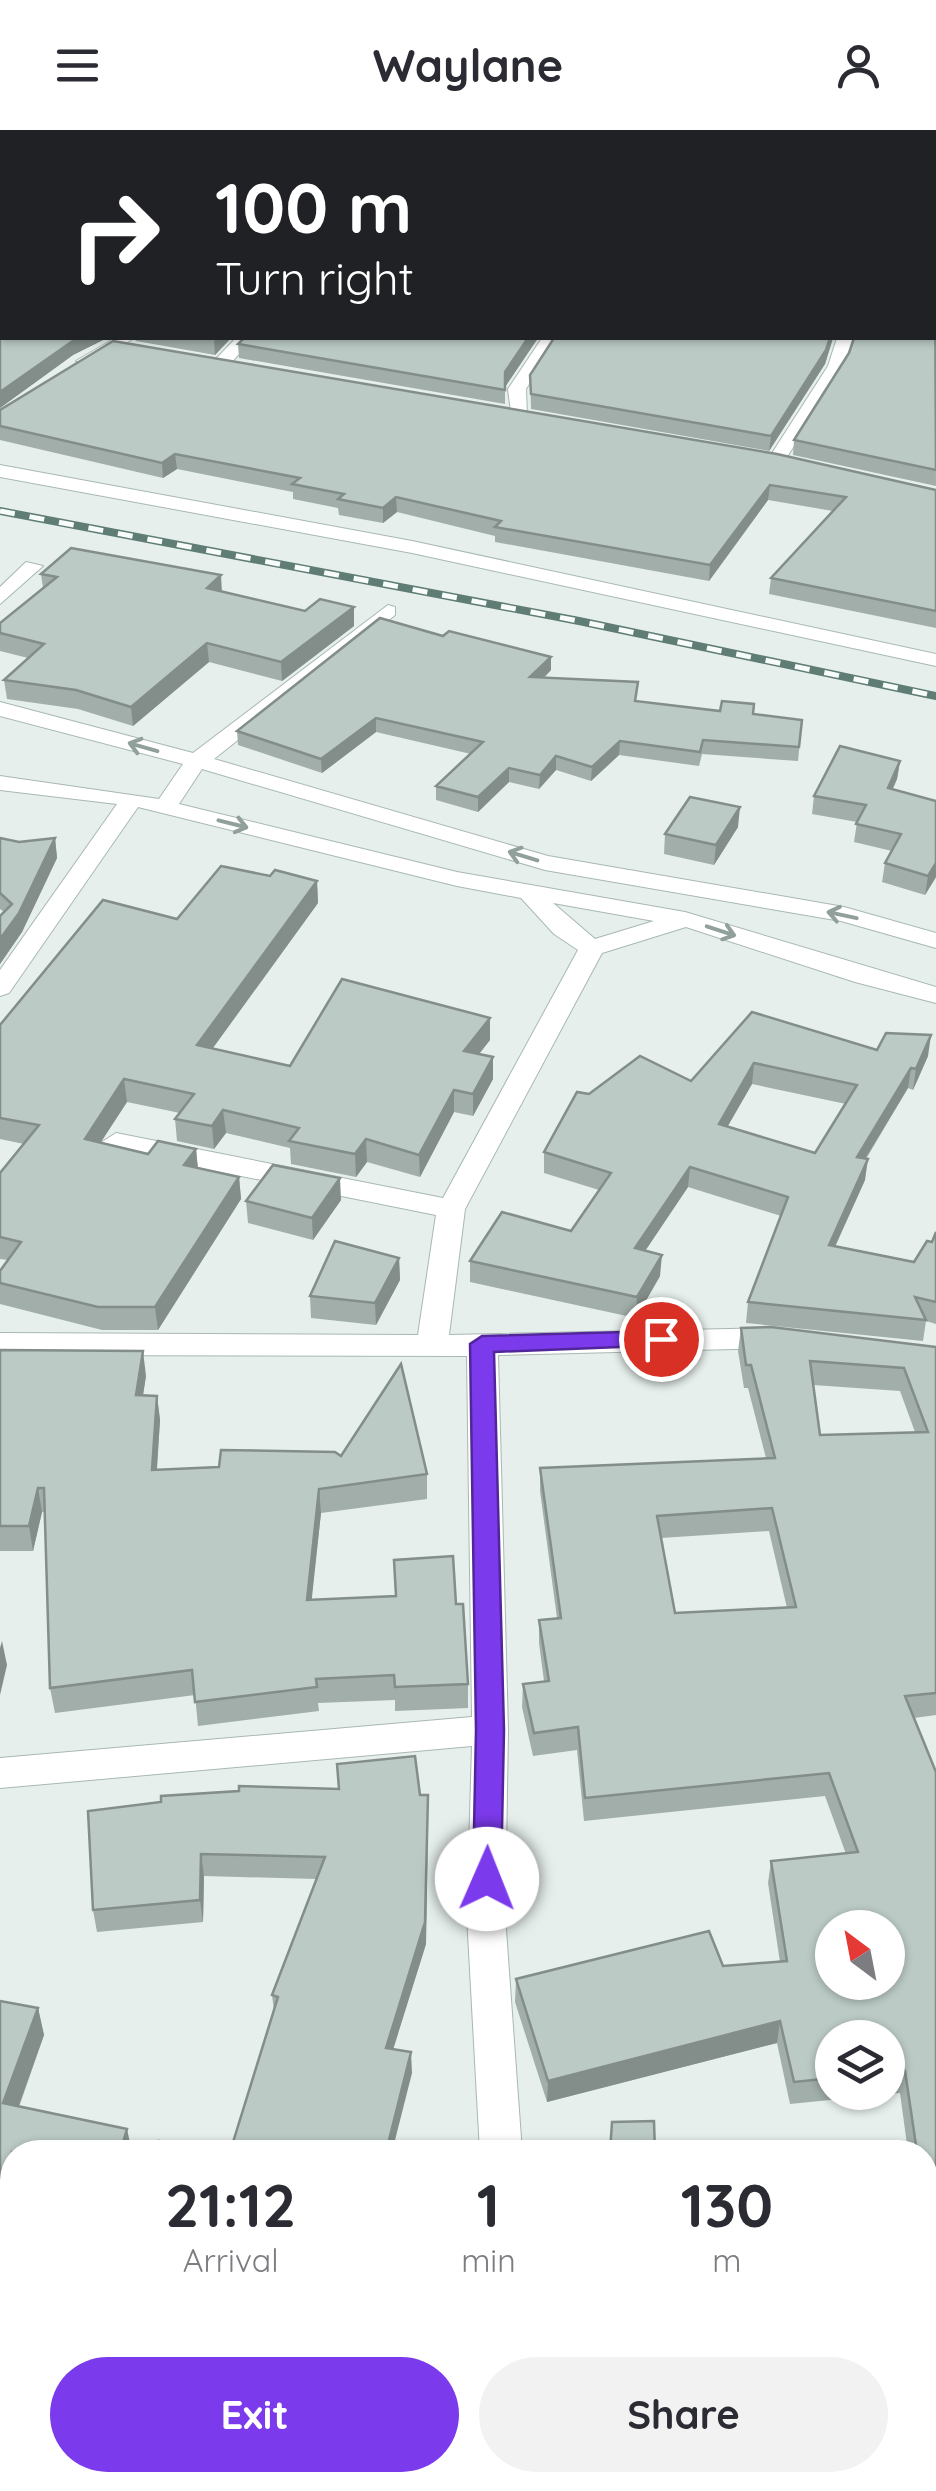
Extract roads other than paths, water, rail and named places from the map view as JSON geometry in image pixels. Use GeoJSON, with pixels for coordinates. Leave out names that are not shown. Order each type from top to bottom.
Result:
{"type":"FeatureCollection","features":[{"type":"Feature","properties":{"kind":"street"},"geometry":{"type":"LineString","coordinates":[[218,367],[243,340]]}},
{"type":"Feature","properties":{"kind":"street"},"geometry":{"type":"LineString","coordinates":[[518,416],[516,388],[549,340]]}},
{"type":"Feature","properties":{"kind":"street"},"geometry":{"type":"LineString","coordinates":[[776,461],[836,366],[844,340]]}},
{"type":"Feature","properties":{"kind":"street"},"geometry":{"type":"LineString","coordinates":[[64,374],[120,342],[149,353]]}},
{"type":"Feature","properties":{"kind":"street"},"geometry":{"type":"LineString","coordinates":[[0,471],[412,548],[936,660]]}},
{"type":"Feature","properties":{"kind":"street"},"geometry":{"type":"LineString","coordinates":[[0,598],[33,566]]}},
{"type":"Feature","properties":{"kind":"street"},"geometry":{"type":"LineString","coordinates":[[165,807],[196,762],[388,611]]}},
{"type":"Feature","properties":{"kind":"street"},"geometry":{"type":"LineString","coordinates":[[0,710],[580,871],[844,914],[936,941]]}},
{"type":"Feature","properties":{"kind":"street"},"geometry":{"type":"LineString","coordinates":[[0,783],[132,799],[531,894],[685,919],[864,977],[936,995]]}},
{"type":"Feature","properties":{"kind":"street"},"geometry":{"type":"LineString","coordinates":[[0,988],[132,799]]}},
{"type":"Feature","properties":{"kind":"street"},"geometry":{"type":"LineString","coordinates":[[563,928],[575,901],[580,871]]}},
{"type":"Feature","properties":{"kind":"street"},"geometry":{"type":"LineString","coordinates":[[531,894],[563,928],[592,948]]}},
{"type":"Feature","properties":{"kind":"street"},"geometry":{"type":"LineString","coordinates":[[432,1346],[451,1208],[592,948],[685,919]]}},
{"type":"Feature","properties":{"kind":"street"},"geometry":{"type":"LineString","coordinates":[[116,1142],[451,1208]]}},
{"type":"Feature","properties":{"kind":"street"},"geometry":{"type":"LineString","coordinates":[[0,1344],[432,1346],[768,1336],[804,1340]]}},
{"type":"Feature","properties":{"kind":"street"},"geometry":{"type":"LineString","coordinates":[[482,1344],[490,1730],[486,1916],[500,2140]]}},
{"type":"Feature","properties":{"kind":"street"},"geometry":{"type":"LineString","coordinates":[[0,1773],[490,1730]]}},
{"type":"Feature","properties":{"kind":"railway"},"geometry":{"type":"LineString","coordinates":[[0,511],[579,621],[936,696]]}}]}
